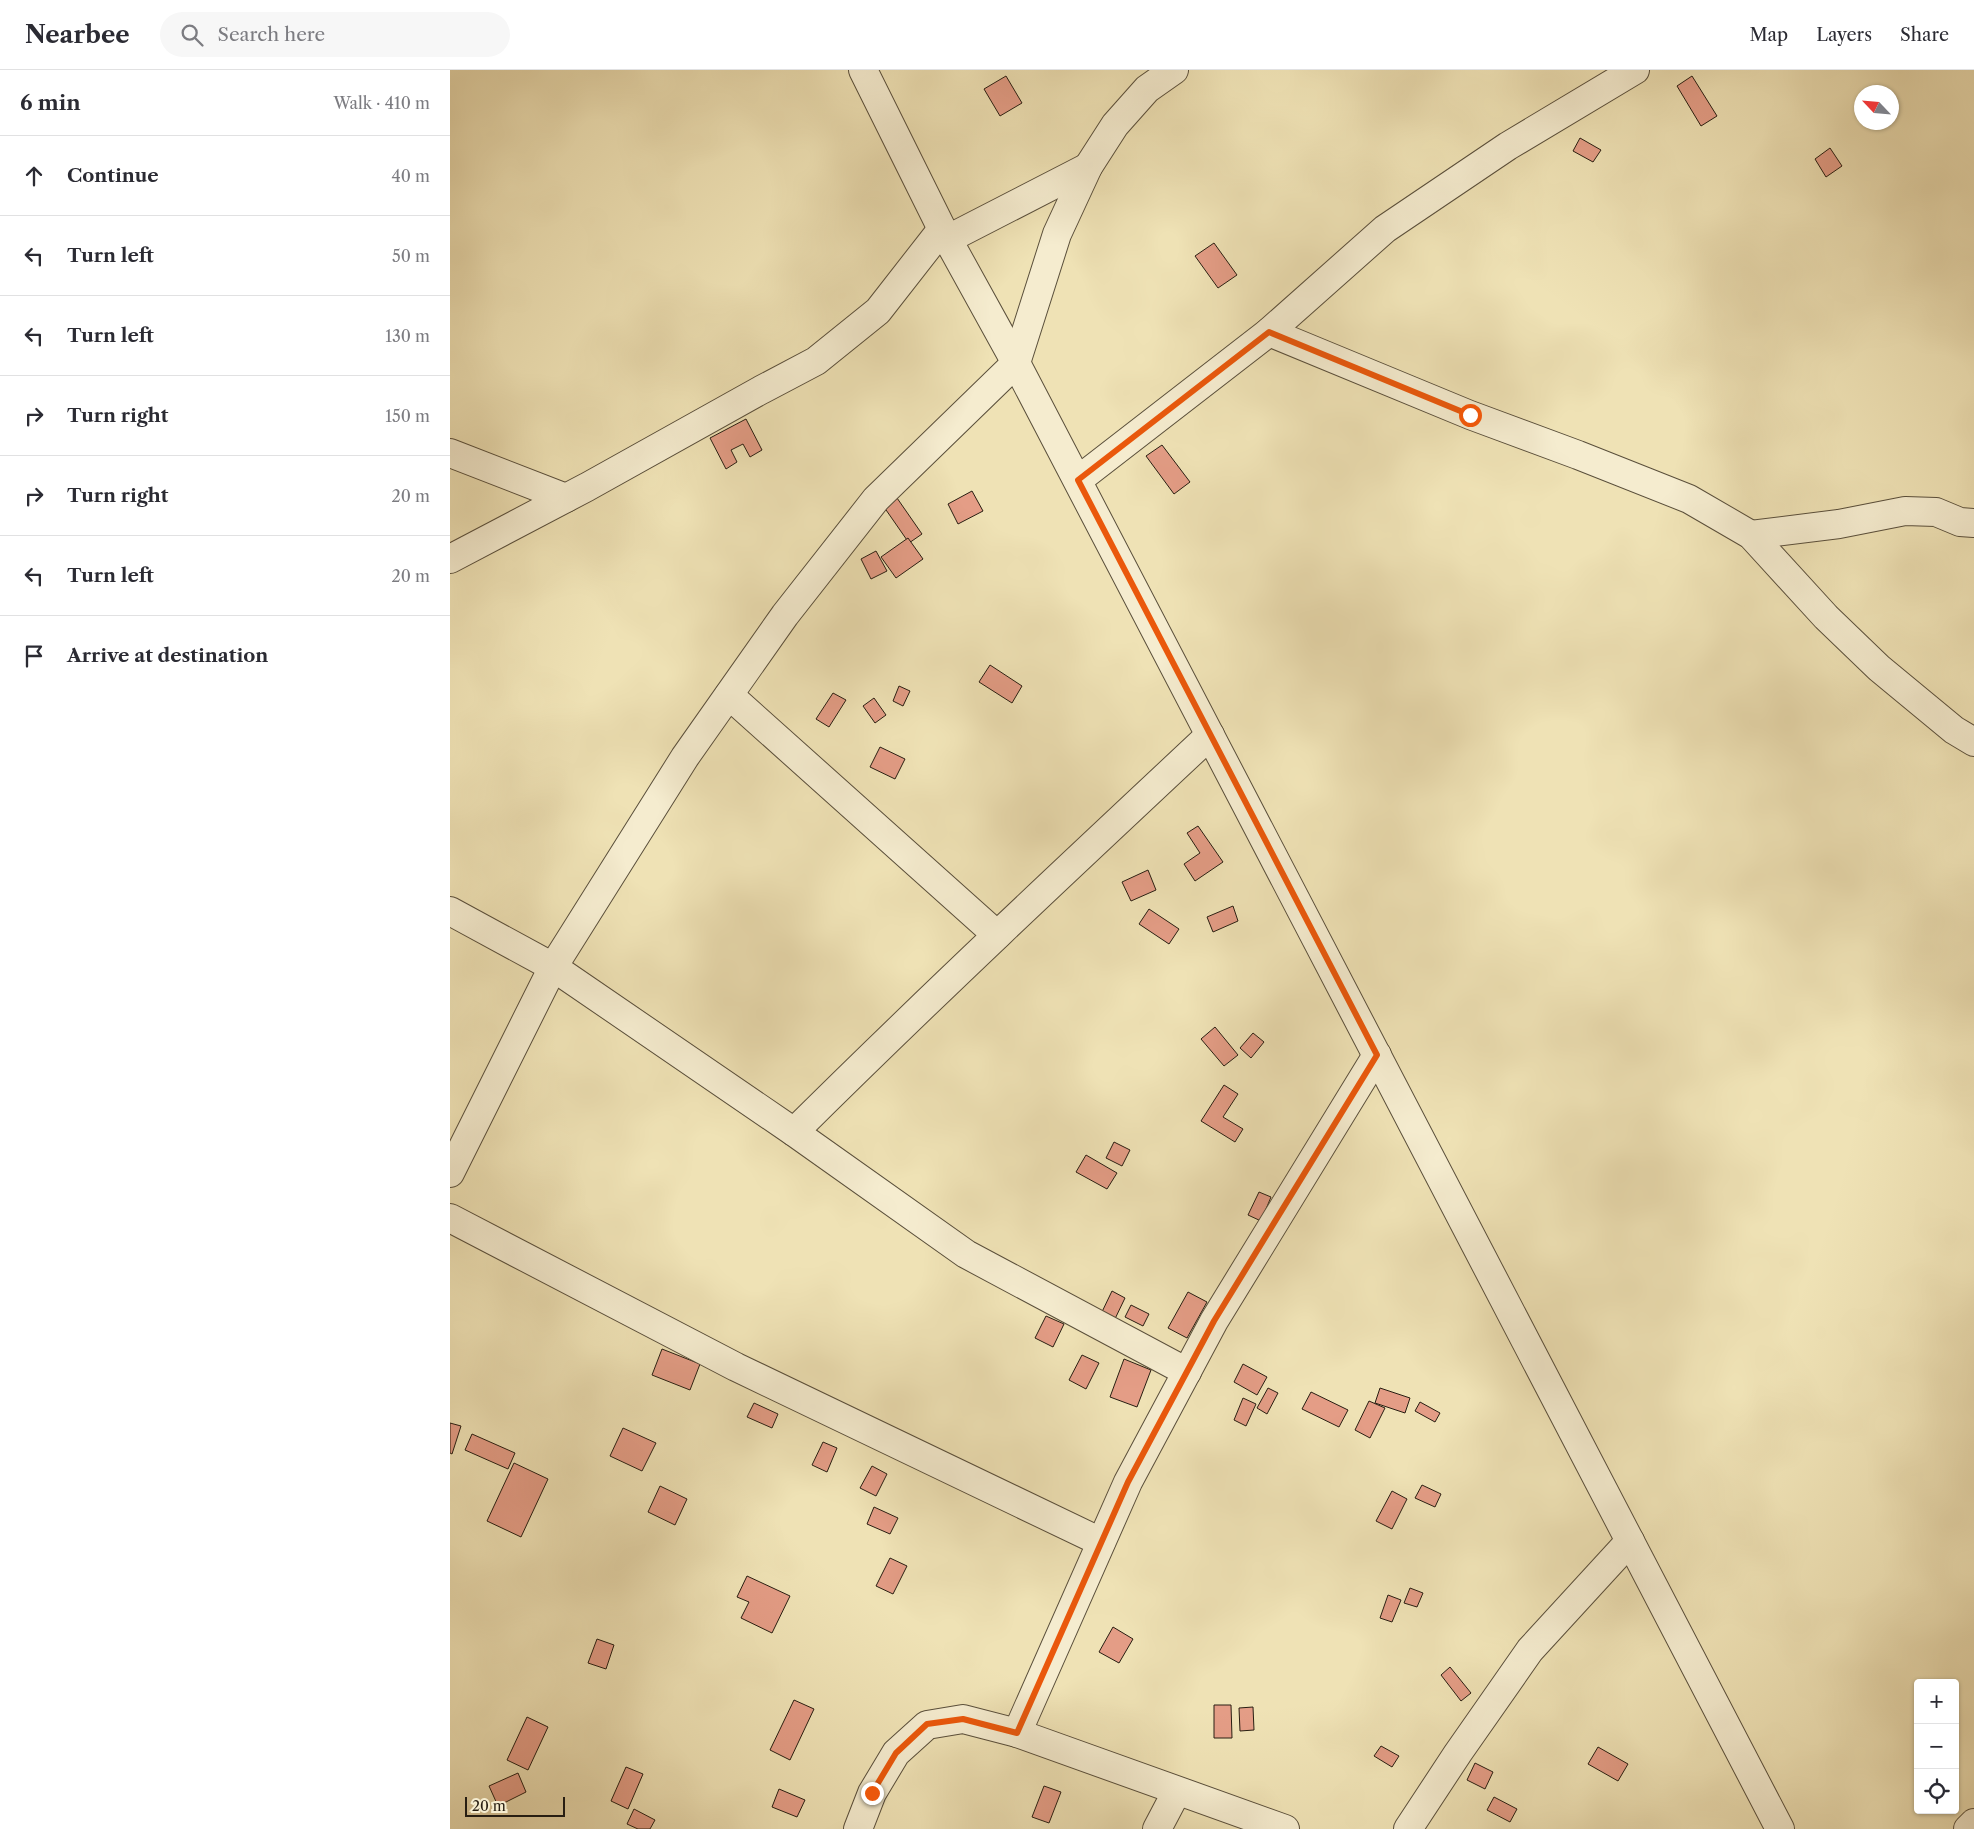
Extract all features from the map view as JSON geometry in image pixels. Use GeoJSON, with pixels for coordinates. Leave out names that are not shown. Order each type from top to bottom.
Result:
{"type":"FeatureCollection","features":[{"type":"Feature","properties":{"kind":"street"},"geometry":{"type":"LineString","coordinates":[[863,70],[945,234],[1078,480],[1780,1829]]}},
{"type":"Feature","properties":{"kind":"street"},"geometry":{"type":"LineString","coordinates":[[450,1173],[553,967],[685,757],[785,615],[876,499],[1016,363],[1057,234],[1088,167],[1115,125],[1147,89],[1174,70]]}},
{"type":"Feature","properties":{"kind":"street"},"geometry":{"type":"LineString","coordinates":[[1078,480],[1269,332],[1385,229],[1508,146],[1634,70]]}},
{"type":"Feature","properties":{"kind":"street"},"geometry":{"type":"LineString","coordinates":[[450,559],[816,362],[878,311],[945,234],[1088,167]]}},
{"type":"Feature","properties":{"kind":"street"},"geometry":{"type":"LineString","coordinates":[[1269,332],[1470,415],[1578,455],[1689,500],[1751,535],[1826,617],[1879,668],[1954,730],[1974,742]]}},
{"type":"Feature","properties":{"kind":"street"},"geometry":{"type":"LineString","coordinates":[[450,453],[566,498]]}},
{"type":"Feature","properties":{"kind":"street"},"geometry":{"type":"LineString","coordinates":[[1751,535],[1839,524],[1904,511],[1936,512],[1960,522],[1974,523]]}},
{"type":"Feature","properties":{"kind":"street"},"geometry":{"type":"LineString","coordinates":[[729,694],[997,935]]}},
{"type":"Feature","properties":{"kind":"street"},"geometry":{"type":"LineString","coordinates":[[794,1132],[997,935],[1210,735]]}},
{"type":"Feature","properties":{"kind":"street"},"geometry":{"type":"LineString","coordinates":[[450,911],[553,967],[794,1132],[966,1254],[1188,1372]]}},
{"type":"Feature","properties":{"kind":"street"},"geometry":{"type":"LineString","coordinates":[[1017,1733],[1128,1482],[1214,1321],[1377,1055]]}},
{"type":"Feature","properties":{"kind":"street"},"geometry":{"type":"LineString","coordinates":[[450,1218],[736,1367],[1101,1542]]}},
{"type":"Feature","properties":{"kind":"street"},"geometry":{"type":"LineString","coordinates":[[1408,1829],[1458,1752],[1530,1650],[1630,1541]]}},
{"type":"Feature","properties":{"kind":"street"},"geometry":{"type":"LineString","coordinates":[[858,1829],[872,1793],[896,1753],[927,1724],[963,1719],[1017,1733],[1285,1829]]}},
{"type":"Feature","properties":{"kind":"street"},"geometry":{"type":"LineString","coordinates":[[1156,1829],[1177,1791]]}},
{"type":"Feature","properties":{"kind":"street"},"geometry":{"type":"LineString","coordinates":[[1968,1829],[1974,1823]]}},
{"type":"Feature","properties":{"kind":"building"},"geometry":{"type":"Polygon","coordinates":[[[1006,76],[1022,103],[1000,116],[984,89],[1006,76]]]}},
{"type":"Feature","properties":{"kind":"building"},"geometry":{"type":"Polygon","coordinates":[[[1692,76],[1717,116],[1701,126],[1677,86],[1692,76]]]}},
{"type":"Feature","properties":{"kind":"building"},"geometry":{"type":"Polygon","coordinates":[[[1580,138],[1601,150],[1593,162],[1573,151],[1580,138]]]}},
{"type":"Feature","properties":{"kind":"building"},"geometry":{"type":"Polygon","coordinates":[[[1830,148],[1842,166],[1826,177],[1815,159],[1830,148]]]}},
{"type":"Feature","properties":{"kind":"building"},"geometry":{"type":"Polygon","coordinates":[[[1214,243],[1237,275],[1218,288],[1195,256],[1214,243]]]}},
{"type":"Feature","properties":{"kind":"building"},"geometry":{"type":"Polygon","coordinates":[[[746,419],[762,450],[750,457],[743,444],[731,450],[737,462],[726,469],[710,438],[746,419]]]}},
{"type":"Feature","properties":{"kind":"building"},"geometry":{"type":"Polygon","coordinates":[[[1162,445],[1190,482],[1174,494],[1146,456],[1162,445]]]}},
{"type":"Feature","properties":{"kind":"building"},"geometry":{"type":"Polygon","coordinates":[[[972,491],[983,511],[958,524],[948,504],[972,491]]]}},
{"type":"Feature","properties":{"kind":"building"},"geometry":{"type":"Polygon","coordinates":[[[897,498],[922,534],[909,543],[884,507],[897,498]]]}},
{"type":"Feature","properties":{"kind":"building"},"geometry":{"type":"Polygon","coordinates":[[[908,538],[923,559],[896,578],[881,557],[908,538]]]}},
{"type":"Feature","properties":{"kind":"building"},"geometry":{"type":"Polygon","coordinates":[[[876,551],[887,571],[871,579],[861,559],[876,551]]]}},
{"type":"Feature","properties":{"kind":"building"},"geometry":{"type":"Polygon","coordinates":[[[990,665],[1022,686],[1012,703],[979,682],[990,665]]]}},
{"type":"Feature","properties":{"kind":"building"},"geometry":{"type":"Polygon","coordinates":[[[899,686],[910,691],[903,706],[893,701],[899,686]]]}},
{"type":"Feature","properties":{"kind":"building"},"geometry":{"type":"Polygon","coordinates":[[[833,693],[846,700],[829,727],[816,719],[833,693]]]}},
{"type":"Feature","properties":{"kind":"building"},"geometry":{"type":"Polygon","coordinates":[[[874,698],[886,715],[875,723],[863,706],[874,698]]]}},
{"type":"Feature","properties":{"kind":"building"},"geometry":{"type":"Polygon","coordinates":[[[880,747],[905,759],[895,779],[870,767],[880,747]]]}},
{"type":"Feature","properties":{"kind":"building"},"geometry":{"type":"Polygon","coordinates":[[[1198,826],[1223,862],[1195,881],[1184,864],[1200,853],[1187,833],[1198,826]]]}},
{"type":"Feature","properties":{"kind":"building"},"geometry":{"type":"Polygon","coordinates":[[[1148,870],[1156,890],[1131,901],[1122,882],[1148,870]]]}},
{"type":"Feature","properties":{"kind":"building"},"geometry":{"type":"Polygon","coordinates":[[[1233,906],[1238,921],[1213,932],[1207,917],[1233,906]]]}},
{"type":"Feature","properties":{"kind":"building"},"geometry":{"type":"Polygon","coordinates":[[[1149,909],[1179,929],[1169,944],[1139,924],[1149,909]]]}},
{"type":"Feature","properties":{"kind":"building"},"geometry":{"type":"Polygon","coordinates":[[[1215,1027],[1238,1055],[1224,1066],[1201,1039],[1215,1027]]]}},
{"type":"Feature","properties":{"kind":"building"},"geometry":{"type":"Polygon","coordinates":[[[1253,1033],[1264,1042],[1251,1058],[1240,1048],[1253,1033]]]}},
{"type":"Feature","properties":{"kind":"building"},"geometry":{"type":"Polygon","coordinates":[[[1224,1085],[1238,1094],[1223,1117],[1243,1129],[1235,1142],[1201,1121],[1224,1085]]]}},
{"type":"Feature","properties":{"kind":"building"},"geometry":{"type":"Polygon","coordinates":[[[1114,1142],[1130,1150],[1122,1166],[1106,1158],[1114,1142]]]}},
{"type":"Feature","properties":{"kind":"building"},"geometry":{"type":"Polygon","coordinates":[[[1086,1155],[1117,1173],[1107,1189],[1076,1172],[1086,1155]]]}},
{"type":"Feature","properties":{"kind":"building"},"geometry":{"type":"Polygon","coordinates":[[[1259,1192],[1271,1197],[1261,1221],[1248,1215],[1259,1192]]]}},
{"type":"Feature","properties":{"kind":"building"},"geometry":{"type":"Polygon","coordinates":[[[1112,1291],[1125,1298],[1113,1323],[1100,1316],[1112,1291]]]}},
{"type":"Feature","properties":{"kind":"building"},"geometry":{"type":"Polygon","coordinates":[[[1188,1292],[1207,1302],[1187,1338],[1168,1328],[1188,1292]]]}},
{"type":"Feature","properties":{"kind":"building"},"geometry":{"type":"Polygon","coordinates":[[[1131,1305],[1149,1314],[1143,1326],[1125,1317],[1131,1305]]]}},
{"type":"Feature","properties":{"kind":"building"},"geometry":{"type":"Polygon","coordinates":[[[1046,1316],[1064,1324],[1053,1347],[1035,1338],[1046,1316]]]}},
{"type":"Feature","properties":{"kind":"building"},"geometry":{"type":"Polygon","coordinates":[[[662,1349],[700,1364],[690,1390],[652,1375],[662,1349]]]}},
{"type":"Feature","properties":{"kind":"building"},"geometry":{"type":"Polygon","coordinates":[[[1082,1355],[1099,1363],[1086,1389],[1069,1380],[1082,1355]]]}},
{"type":"Feature","properties":{"kind":"building"},"geometry":{"type":"Polygon","coordinates":[[[1124,1359],[1151,1370],[1137,1407],[1110,1397],[1124,1359]]]}},
{"type":"Feature","properties":{"kind":"building"},"geometry":{"type":"Polygon","coordinates":[[[1243,1364],[1267,1377],[1257,1395],[1234,1382],[1243,1364]]]}},
{"type":"Feature","properties":{"kind":"building"},"geometry":{"type":"Polygon","coordinates":[[[1268,1388],[1278,1393],[1267,1414],[1257,1408],[1268,1388]]]}},
{"type":"Feature","properties":{"kind":"building"},"geometry":{"type":"Polygon","coordinates":[[[1380,1388],[1410,1398],[1405,1413],[1375,1403],[1380,1388]]]}},
{"type":"Feature","properties":{"kind":"building"},"geometry":{"type":"Polygon","coordinates":[[[1311,1392],[1348,1410],[1339,1427],[1302,1409],[1311,1392]]]}},
{"type":"Feature","properties":{"kind":"building"},"geometry":{"type":"Polygon","coordinates":[[[1243,1398],[1256,1404],[1246,1426],[1234,1420],[1243,1398]]]}},
{"type":"Feature","properties":{"kind":"building"},"geometry":{"type":"Polygon","coordinates":[[[1369,1401],[1385,1408],[1370,1438],[1355,1430],[1369,1401]]]}},
{"type":"Feature","properties":{"kind":"building"},"geometry":{"type":"Polygon","coordinates":[[[1420,1402],[1440,1413],[1435,1422],[1415,1411],[1420,1402]]]}},
{"type":"Feature","properties":{"kind":"building"},"geometry":{"type":"Polygon","coordinates":[[[754,1403],[778,1414],[772,1428],[747,1417],[754,1403]]]}},
{"type":"Feature","properties":{"kind":"building"},"geometry":{"type":"Polygon","coordinates":[[[450,1423],[461,1426],[452,1454],[450,1453],[450,1423]]]}},
{"type":"Feature","properties":{"kind":"building"},"geometry":{"type":"Polygon","coordinates":[[[623,1428],[656,1443],[642,1471],[610,1456],[623,1428]]]}},
{"type":"Feature","properties":{"kind":"building"},"geometry":{"type":"Polygon","coordinates":[[[472,1434],[515,1453],[508,1469],[465,1450],[472,1434]]]}},
{"type":"Feature","properties":{"kind":"building"},"geometry":{"type":"Polygon","coordinates":[[[823,1442],[837,1448],[827,1472],[812,1465],[823,1442]]]}},
{"type":"Feature","properties":{"kind":"building"},"geometry":{"type":"Polygon","coordinates":[[[514,1463],[548,1479],[521,1537],[487,1521],[514,1463]]]}},
{"type":"Feature","properties":{"kind":"building"},"geometry":{"type":"Polygon","coordinates":[[[872,1466],[887,1474],[876,1496],[860,1488],[872,1466]]]}},
{"type":"Feature","properties":{"kind":"building"},"geometry":{"type":"Polygon","coordinates":[[[1422,1485],[1441,1494],[1435,1507],[1415,1498],[1422,1485]]]}},
{"type":"Feature","properties":{"kind":"building"},"geometry":{"type":"Polygon","coordinates":[[[660,1486],[687,1499],[675,1525],[648,1512],[660,1486]]]}},
{"type":"Feature","properties":{"kind":"building"},"geometry":{"type":"Polygon","coordinates":[[[1392,1491],[1407,1499],[1392,1529],[1376,1521],[1392,1491]]]}},
{"type":"Feature","properties":{"kind":"building"},"geometry":{"type":"Polygon","coordinates":[[[874,1507],[898,1518],[890,1534],[867,1524],[874,1507]]]}},
{"type":"Feature","properties":{"kind":"building"},"geometry":{"type":"Polygon","coordinates":[[[890,1558],[907,1566],[893,1594],[876,1586],[890,1558]]]}},
{"type":"Feature","properties":{"kind":"building"},"geometry":{"type":"Polygon","coordinates":[[[747,1576],[790,1596],[772,1633],[741,1618],[749,1602],[737,1597],[747,1576]]]}},
{"type":"Feature","properties":{"kind":"building"},"geometry":{"type":"Polygon","coordinates":[[[1410,1588],[1423,1593],[1417,1607],[1404,1603],[1410,1588]]]}},
{"type":"Feature","properties":{"kind":"building"},"geometry":{"type":"Polygon","coordinates":[[[1388,1595],[1401,1600],[1392,1622],[1380,1618],[1388,1595]]]}},
{"type":"Feature","properties":{"kind":"building"},"geometry":{"type":"Polygon","coordinates":[[[1113,1627],[1133,1639],[1119,1663],[1099,1652],[1113,1627]]]}},
{"type":"Feature","properties":{"kind":"building"},"geometry":{"type":"Polygon","coordinates":[[[597,1639],[614,1645],[606,1669],[588,1663],[597,1639]]]}},
{"type":"Feature","properties":{"kind":"building"},"geometry":{"type":"Polygon","coordinates":[[[1450,1667],[1471,1693],[1461,1701],[1441,1675],[1450,1667]]]}},
{"type":"Feature","properties":{"kind":"building"},"geometry":{"type":"Polygon","coordinates":[[[794,1700],[814,1709],[790,1760],[770,1750],[794,1700]]]}},
{"type":"Feature","properties":{"kind":"building"},"geometry":{"type":"Polygon","coordinates":[[[1214,1705],[1231,1705],[1232,1738],[1214,1738],[1214,1705]]]}},
{"type":"Feature","properties":{"kind":"building"},"geometry":{"type":"Polygon","coordinates":[[[1253,1707],[1254,1730],[1240,1731],[1239,1708],[1253,1707]]]}},
{"type":"Feature","properties":{"kind":"building"},"geometry":{"type":"Polygon","coordinates":[[[527,1717],[548,1727],[528,1770],[507,1760],[527,1717]]]}},
{"type":"Feature","properties":{"kind":"building"},"geometry":{"type":"Polygon","coordinates":[[[1381,1746],[1399,1756],[1392,1767],[1374,1756],[1381,1746]]]}},
{"type":"Feature","properties":{"kind":"building"},"geometry":{"type":"Polygon","coordinates":[[[1598,1747],[1628,1764],[1618,1781],[1588,1764],[1598,1747]]]}},
{"type":"Feature","properties":{"kind":"building"},"geometry":{"type":"Polygon","coordinates":[[[1475,1763],[1493,1772],[1485,1789],[1467,1780],[1475,1763]]]}},
{"type":"Feature","properties":{"kind":"building"},"geometry":{"type":"Polygon","coordinates":[[[626,1767],[643,1774],[628,1809],[611,1801],[626,1767]]]}},
{"type":"Feature","properties":{"kind":"building"},"geometry":{"type":"Polygon","coordinates":[[[518,1773],[526,1792],[498,1806],[489,1786],[518,1773]]]}},
{"type":"Feature","properties":{"kind":"building"},"geometry":{"type":"Polygon","coordinates":[[[1044,1786],[1061,1792],[1049,1823],[1032,1817],[1044,1786]]]}},
{"type":"Feature","properties":{"kind":"building"},"geometry":{"type":"Polygon","coordinates":[[[779,1789],[805,1800],[797,1817],[772,1807],[779,1789]]]}},
{"type":"Feature","properties":{"kind":"building"},"geometry":{"type":"Polygon","coordinates":[[[1494,1797],[1517,1809],[1510,1822],[1487,1810],[1494,1797]]]}},
{"type":"Feature","properties":{"kind":"building"},"geometry":{"type":"Polygon","coordinates":[[[634,1809],[655,1820],[650,1829],[638,1829],[627,1824],[634,1809]]]}},
{"type":"Feature","properties":{"kind":"route"},"geometry":{"type":"LineString","coordinates":[[872,1793],[896,1753],[927,1724],[963,1719],[1017,1733],[1128,1482],[1214,1321],[1377,1055],[1078,480],[1269,332],[1470,415]]}}]}
